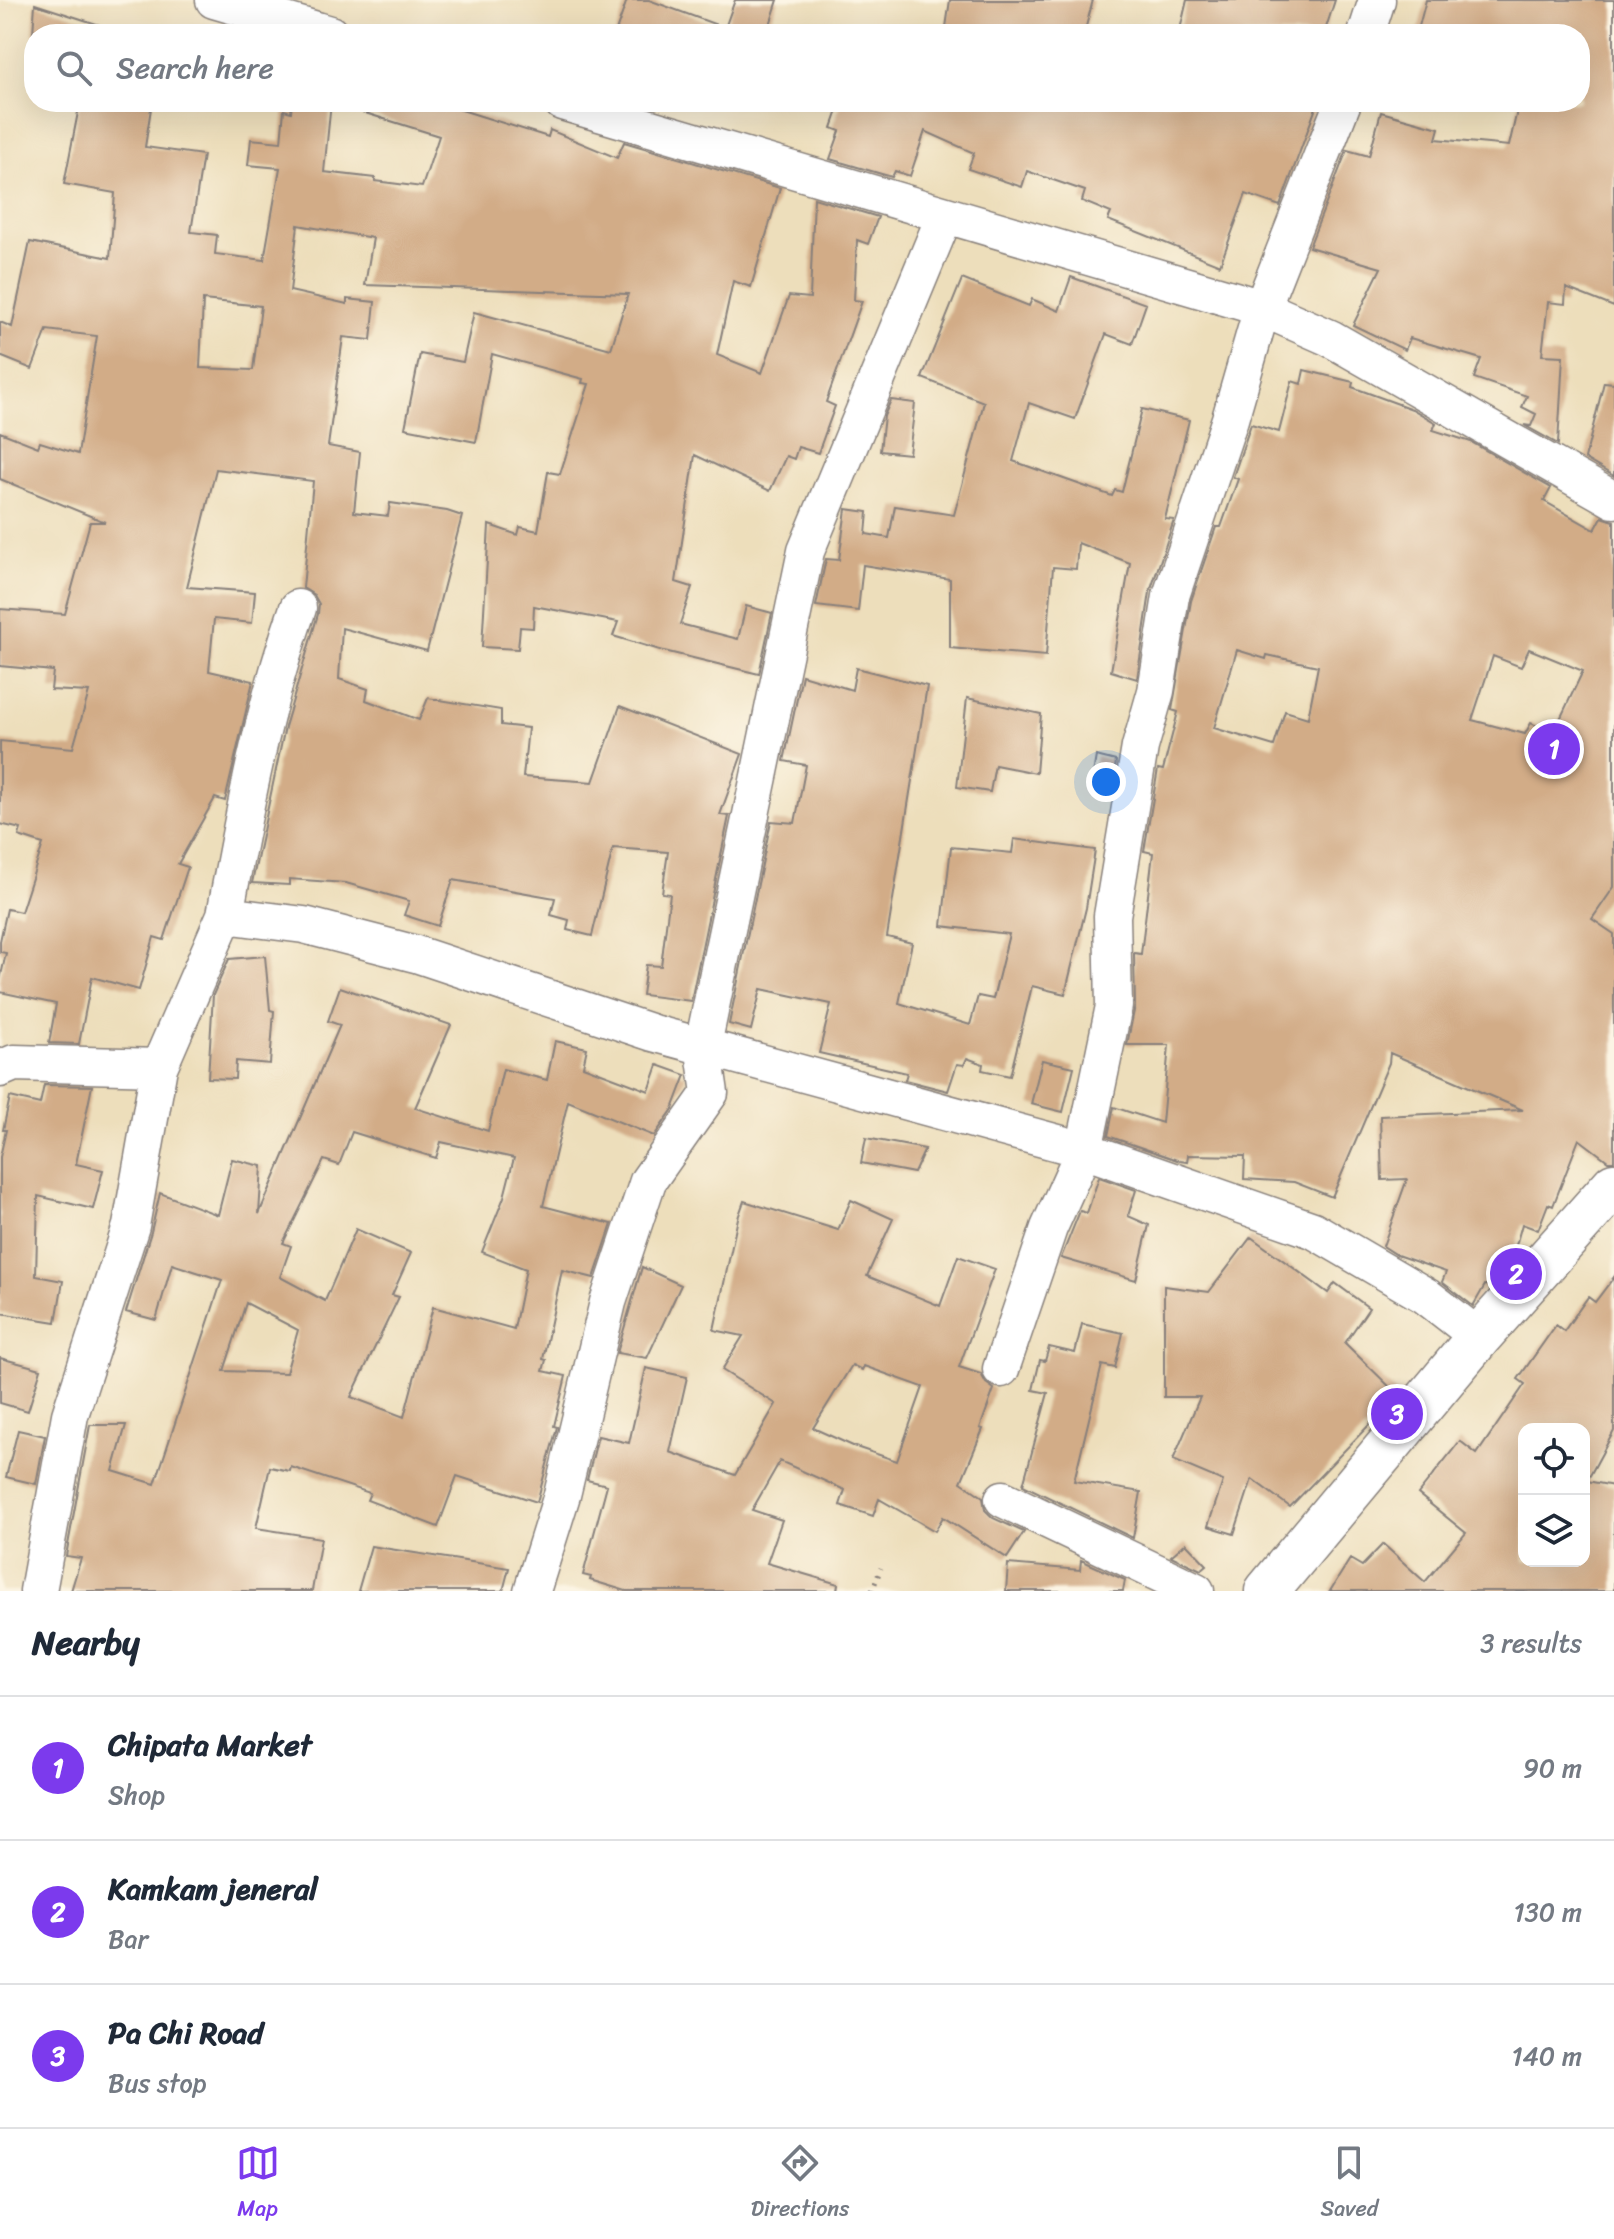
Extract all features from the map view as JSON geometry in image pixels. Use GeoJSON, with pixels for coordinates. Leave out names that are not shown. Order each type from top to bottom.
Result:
{"type":"FeatureCollection","features":[{"type":"Feature","properties":{"kind":"street"},"geometry":{"type":"LineString","coordinates":[[214,0],[296,24]]}},
{"type":"Feature","properties":{"kind":"street"},"geometry":{"type":"LineString","coordinates":[[1369,24],[1377,0]]}},
{"type":"Feature","properties":{"kind":"street"},"geometry":{"type":"LineString","coordinates":[[596,112],[1262,308],[1330,338],[1614,500]]}},
{"type":"Feature","properties":{"kind":"street"},"geometry":{"type":"LineString","coordinates":[[1001,1369],[1049,1228],[1084,1150],[1114,1006],[1114,901],[1140,747],[1156,691],[1171,596],[1230,419],[1262,308],[1339,112]]}},
{"type":"Feature","properties":{"kind":"street"},"geometry":{"type":"LineString","coordinates":[[532,1591],[562,1495],[608,1302],[648,1181],[710,1093],[703,1045],[806,551],[945,215]]}},
{"type":"Feature","properties":{"kind":"street"},"geometry":{"type":"LineString","coordinates":[[38,1591],[70,1415],[131,1226],[159,1067],[225,915],[248,789],[278,666],[298,608]]}},
{"type":"Feature","properties":{"kind":"street"},"geometry":{"type":"LineString","coordinates":[[225,915],[304,925],[416,954],[653,1033],[1084,1150],[1313,1230],[1426,1296],[1479,1337]]}},
{"type":"Feature","properties":{"kind":"street"},"geometry":{"type":"LineString","coordinates":[[0,1069],[14,1063],[159,1067]]}},
{"type":"Feature","properties":{"kind":"street"},"geometry":{"type":"LineString","coordinates":[[1267,1591],[1479,1337],[1614,1185]]}},
{"type":"Feature","properties":{"kind":"street"},"geometry":{"type":"LineString","coordinates":[[1003,1499],[1196,1591]]}},
{"type":"Feature","properties":{"kind":"path"},"geometry":{"type":"LineString","coordinates":[[872,1591],[881,1568]]}},
{"type":"Feature","properties":{"kind":"building"},"geometry":{"type":"Polygon","coordinates":[[[627,0],[649,0],[714,24],[619,24],[627,0]]]}},
{"type":"Feature","properties":{"kind":"building"},"geometry":{"type":"Polygon","coordinates":[[[735,0],[778,0],[770,24],[726,24],[735,0]]]}},
{"type":"Feature","properties":{"kind":"building"},"geometry":{"type":"Polygon","coordinates":[[[950,0],[1093,0],[1087,24],[946,24],[950,0]]]}},
{"type":"Feature","properties":{"kind":"building"},"geometry":{"type":"Polygon","coordinates":[[[1187,0],[1335,0],[1327,24],[1181,24],[1187,0]]]}},
{"type":"Feature","properties":{"kind":"building"},"geometry":{"type":"Polygon","coordinates":[[[1426,0],[1614,0],[1614,307],[1566,288],[1565,304],[1548,302],[1542,355],[1563,356],[1558,444],[1524,425],[1531,426],[1536,414],[1522,407],[1527,396],[1474,378],[1481,359],[1410,338],[1405,350],[1353,325],[1381,268],[1309,247],[1347,150],[1369,156],[1381,112],[1439,128],[1436,139],[1509,146],[1517,112],[1590,112],[1590,24],[1420,24],[1426,0]]]}},
{"type":"Feature","properties":{"kind":"building"},"geometry":{"type":"Polygon","coordinates":[[[35,4],[97,24],[34,24],[35,4]]]}},
{"type":"Feature","properties":{"kind":"building"},"geometry":{"type":"Polygon","coordinates":[[[78,112],[150,112],[145,147],[203,155],[191,232],[217,235],[215,254],[264,260],[280,168],[248,165],[251,139],[281,142],[284,112],[330,112],[324,172],[422,187],[439,136],[362,112],[468,112],[548,137],[550,130],[617,158],[624,142],[780,188],[751,287],[733,281],[717,355],[762,373],[789,296],[810,298],[814,198],[878,217],[868,244],[857,240],[854,300],[862,301],[826,402],[835,406],[818,453],[798,447],[794,459],[786,456],[770,491],[695,455],[676,582],[692,587],[680,624],[738,639],[746,606],[772,613],[759,674],[613,636],[618,622],[534,606],[533,628],[520,627],[518,649],[482,647],[489,525],[518,535],[520,527],[538,531],[548,472],[560,474],[589,384],[582,383],[583,379],[492,354],[476,442],[405,428],[420,354],[463,362],[474,312],[611,349],[628,294],[365,285],[373,238],[298,225],[290,291],[347,304],[347,299],[375,302],[371,340],[343,337],[328,446],[360,452],[354,512],[388,516],[390,503],[462,516],[427,651],[342,628],[339,679],[368,689],[366,700],[419,720],[428,698],[501,710],[501,725],[528,728],[523,777],[593,782],[620,706],[742,754],[720,815],[729,816],[691,1001],[642,995],[646,965],[661,966],[670,894],[662,893],[668,852],[613,848],[592,936],[567,930],[569,920],[551,915],[555,898],[453,880],[438,926],[404,915],[409,901],[346,883],[289,879],[289,885],[252,883],[285,727],[318,614],[319,604],[314,595],[303,588],[313,481],[216,469],[187,587],[255,592],[252,623],[214,619],[209,671],[253,681],[225,801],[215,798],[178,864],[188,867],[164,940],[154,937],[139,990],[92,977],[79,1044],[49,1043],[56,1004],[0,992],[6,953],[0,952],[0,941],[7,909],[21,912],[43,844],[19,836],[21,829],[0,824],[0,741],[73,748],[89,692],[51,690],[53,671],[0,666],[0,609],[65,614],[90,522],[105,522],[0,479],[0,432],[38,447],[40,442],[78,454],[97,336],[47,330],[32,369],[0,356],[0,322],[12,327],[30,242],[110,258],[115,193],[64,184],[78,112]],[[203,300],[200,368],[253,370],[261,306],[203,300]]]}},
{"type":"Feature","properties":{"kind":"building"},"geometry":{"type":"Polygon","coordinates":[[[838,112],[1314,112],[1280,206],[1246,194],[1220,265],[1108,220],[1111,213],[1082,201],[1085,191],[1027,171],[1022,187],[968,169],[974,153],[925,131],[910,176],[895,171],[892,177],[830,159],[840,131],[832,128],[838,112]]]}},
{"type":"Feature","properties":{"kind":"building"},"geometry":{"type":"Polygon","coordinates":[[[1071,277],[1146,304],[1132,344],[1106,334],[1075,419],[1029,403],[1013,461],[1112,496],[1115,490],[1122,492],[1142,409],[1189,420],[1165,519],[1174,520],[1150,592],[1137,679],[1111,671],[1130,563],[1078,543],[1076,569],[1053,567],[1046,656],[950,648],[950,579],[863,565],[858,611],[816,606],[826,559],[839,560],[846,509],[868,512],[866,534],[889,538],[895,506],[954,515],[984,402],[922,378],[962,279],[1029,306],[1032,299],[1059,311],[1071,277]]]}},
{"type":"Feature","properties":{"kind":"building"},"geometry":{"type":"Polygon","coordinates":[[[1304,370],[1353,382],[1352,387],[1412,409],[1436,423],[1433,430],[1471,442],[1551,488],[1544,501],[1595,530],[1602,517],[1614,521],[1614,887],[1592,919],[1614,934],[1614,1161],[1608,1161],[1579,1139],[1553,1206],[1548,1204],[1538,1230],[1522,1224],[1511,1263],[1490,1286],[1485,1285],[1473,1306],[1442,1282],[1446,1272],[1397,1255],[1383,1246],[1407,1179],[1382,1180],[1380,1116],[1523,1110],[1390,1053],[1389,1063],[1332,1197],[1294,1182],[1244,1179],[1245,1156],[1188,1155],[1187,1162],[1180,1161],[1108,1136],[1114,1107],[1162,1123],[1169,1045],[1127,1045],[1135,1006],[1134,953],[1141,954],[1153,853],[1144,851],[1158,769],[1163,770],[1178,712],[1172,710],[1191,601],[1216,527],[1221,527],[1238,479],[1233,477],[1251,424],[1279,432],[1292,381],[1301,384],[1304,370]],[[1529,649],[1521,667],[1493,656],[1472,720],[1525,734],[1531,723],[1553,734],[1583,671],[1529,649]],[[1237,650],[1214,728],[1274,746],[1285,711],[1308,718],[1318,666],[1267,655],[1266,659],[1237,650]]]}},
{"type":"Feature","properties":{"kind":"building"},"geometry":{"type":"Polygon","coordinates":[[[1604,382],[1614,383],[1614,476],[1585,459],[1604,382]]]}},
{"type":"Feature","properties":{"kind":"building"},"geometry":{"type":"Polygon","coordinates":[[[891,400],[915,403],[909,454],[880,451],[884,416],[891,400]]]}},
{"type":"Feature","properties":{"kind":"building"},"geometry":{"type":"Polygon","coordinates":[[[856,668],[927,686],[887,937],[912,943],[899,1003],[970,1025],[978,996],[993,999],[1009,934],[942,926],[951,847],[1012,853],[1014,839],[1095,850],[1086,908],[1065,994],[1032,986],[1010,1076],[982,1070],[983,1064],[967,1058],[964,1065],[957,1064],[948,1091],[905,1080],[907,1073],[819,1053],[831,1004],[761,989],[751,1030],[729,1024],[771,821],[795,823],[806,765],[784,761],[802,675],[852,690],[856,668]]]}},
{"type":"Feature","properties":{"kind":"building"},"geometry":{"type":"Polygon","coordinates":[[[967,698],[1041,714],[1036,773],[995,765],[990,792],[957,787],[967,698]]]}},
{"type":"Feature","properties":{"kind":"building"},"geometry":{"type":"Polygon","coordinates":[[[1096,756],[1116,761],[1112,790],[1091,786],[1096,756]]]}},
{"type":"Feature","properties":{"kind":"building"},"geometry":{"type":"Polygon","coordinates":[[[265,956],[270,1010],[274,1011],[270,1064],[236,1061],[235,1079],[208,1078],[213,995],[229,959],[265,956]]]}},
{"type":"Feature","properties":{"kind":"building"},"geometry":{"type":"Polygon","coordinates":[[[340,987],[451,1025],[415,1108],[488,1131],[503,1069],[547,1080],[555,1041],[587,1048],[583,1066],[649,1091],[658,1065],[686,1075],[673,1109],[654,1136],[568,1101],[543,1206],[612,1224],[594,1278],[562,1270],[543,1371],[566,1376],[554,1426],[557,1427],[537,1502],[457,1476],[438,1527],[367,1500],[370,1493],[291,1467],[290,1471],[270,1467],[256,1528],[321,1538],[312,1591],[71,1591],[81,1558],[66,1556],[90,1425],[126,1425],[113,1471],[155,1484],[222,1280],[172,1264],[156,1320],[126,1312],[160,1193],[218,1215],[232,1159],[262,1166],[259,1214],[340,1025],[328,1021],[340,987]],[[352,1132],[339,1165],[324,1160],[283,1243],[291,1246],[280,1277],[325,1301],[356,1229],[411,1253],[392,1295],[399,1297],[351,1397],[404,1417],[433,1307],[514,1329],[526,1269],[482,1252],[504,1197],[514,1158],[441,1142],[436,1158],[352,1132]],[[246,1303],[224,1371],[286,1373],[298,1330],[246,1303]]]}},
{"type":"Feature","properties":{"kind":"building"},"geometry":{"type":"Polygon","coordinates":[[[1042,1060],[1074,1067],[1063,1112],[1031,1104],[1042,1060]]]}},
{"type":"Feature","properties":{"kind":"building"},"geometry":{"type":"Polygon","coordinates":[[[44,1085],[92,1086],[76,1164],[103,1170],[93,1209],[38,1196],[36,1276],[63,1281],[56,1322],[0,1313],[0,1157],[6,1130],[3,1130],[10,1097],[40,1104],[44,1085]]]}},
{"type":"Feature","properties":{"kind":"building"},"geometry":{"type":"Polygon","coordinates":[[[866,1138],[925,1149],[914,1173],[861,1163],[866,1138]]]}},
{"type":"Feature","properties":{"kind":"building"},"geometry":{"type":"Polygon","coordinates":[[[1099,1177],[1136,1190],[1128,1216],[1149,1225],[1136,1280],[1061,1258],[1080,1211],[1087,1213],[1099,1177]]]}},
{"type":"Feature","properties":{"kind":"building"},"geometry":{"type":"Polygon","coordinates":[[[851,1200],[893,1219],[867,1276],[940,1306],[958,1256],[995,1269],[959,1367],[981,1374],[994,1389],[980,1428],[983,1429],[961,1482],[983,1497],[985,1510],[993,1518],[1024,1532],[1007,1558],[943,1517],[935,1531],[879,1499],[873,1516],[840,1505],[845,1490],[780,1461],[752,1510],[782,1520],[767,1563],[838,1584],[837,1591],[626,1591],[583,1575],[607,1485],[587,1480],[598,1436],[629,1443],[646,1368],[687,1377],[670,1452],[735,1475],[776,1404],[722,1370],[743,1336],[714,1330],[744,1201],[838,1230],[851,1200]],[[852,1365],[813,1428],[897,1461],[923,1387],[864,1366],[862,1370],[852,1365]]]}},
{"type":"Feature","properties":{"kind":"building"},"geometry":{"type":"Polygon","coordinates":[[[1251,1237],[1328,1293],[1335,1283],[1369,1308],[1345,1343],[1398,1395],[1290,1507],[1252,1479],[1234,1534],[1208,1526],[1223,1481],[1173,1460],[1200,1397],[1164,1397],[1164,1286],[1209,1292],[1251,1237]]]}},
{"type":"Feature","properties":{"kind":"building"},"geometry":{"type":"Polygon","coordinates":[[[642,1267],[681,1285],[647,1358],[617,1353],[642,1267]]]}},
{"type":"Feature","properties":{"kind":"building"},"geometry":{"type":"Polygon","coordinates":[[[1614,1277],[1614,1431],[1590,1475],[1590,1423],[1518,1423],[1518,1567],[1590,1567],[1590,1482],[1614,1486],[1614,1591],[1330,1591],[1350,1559],[1362,1566],[1383,1544],[1425,1582],[1466,1533],[1418,1494],[1460,1441],[1477,1454],[1525,1384],[1518,1379],[1556,1325],[1564,1331],[1588,1297],[1595,1302],[1614,1277]]]}},
{"type":"Feature","properties":{"kind":"building"},"geometry":{"type":"Polygon","coordinates":[[[1082,1324],[1123,1333],[1115,1368],[1102,1365],[1074,1481],[1141,1492],[1133,1538],[1023,1485],[1048,1393],[1033,1390],[1040,1360],[1045,1361],[1049,1347],[1075,1353],[1082,1324]]]}},
{"type":"Feature","properties":{"kind":"building"},"geometry":{"type":"Polygon","coordinates":[[[0,1358],[41,1369],[28,1411],[0,1403],[0,1358]]]}},
{"type":"Feature","properties":{"kind":"building"},"geometry":{"type":"Polygon","coordinates":[[[18,1430],[45,1436],[36,1484],[6,1477],[18,1430]]]}},
{"type":"Feature","properties":{"kind":"building"},"geometry":{"type":"Polygon","coordinates":[[[1186,1543],[1207,1565],[1201,1570],[1171,1556],[1186,1543]]]}},
{"type":"Feature","properties":{"kind":"building"},"geometry":{"type":"Polygon","coordinates":[[[371,1546],[509,1568],[503,1591],[358,1591],[371,1546]]]}},
{"type":"Feature","properties":{"kind":"building"},"geometry":{"type":"Polygon","coordinates":[[[1081,1560],[1125,1580],[1123,1591],[1006,1591],[1008,1564],[1080,1570],[1081,1560]]]}},
{"type":"Feature","properties":{"kind":"place","name":"Chipata Market"},"geometry":{"type":"Point","coordinates":[1554,749]}},
{"type":"Feature","properties":{"kind":"place","name":"Kamkam jeneral"},"geometry":{"type":"Point","coordinates":[1516,1274]}},
{"type":"Feature","properties":{"kind":"place","name":"Pa Chi Road"},"geometry":{"type":"Point","coordinates":[1397,1414]}}]}
